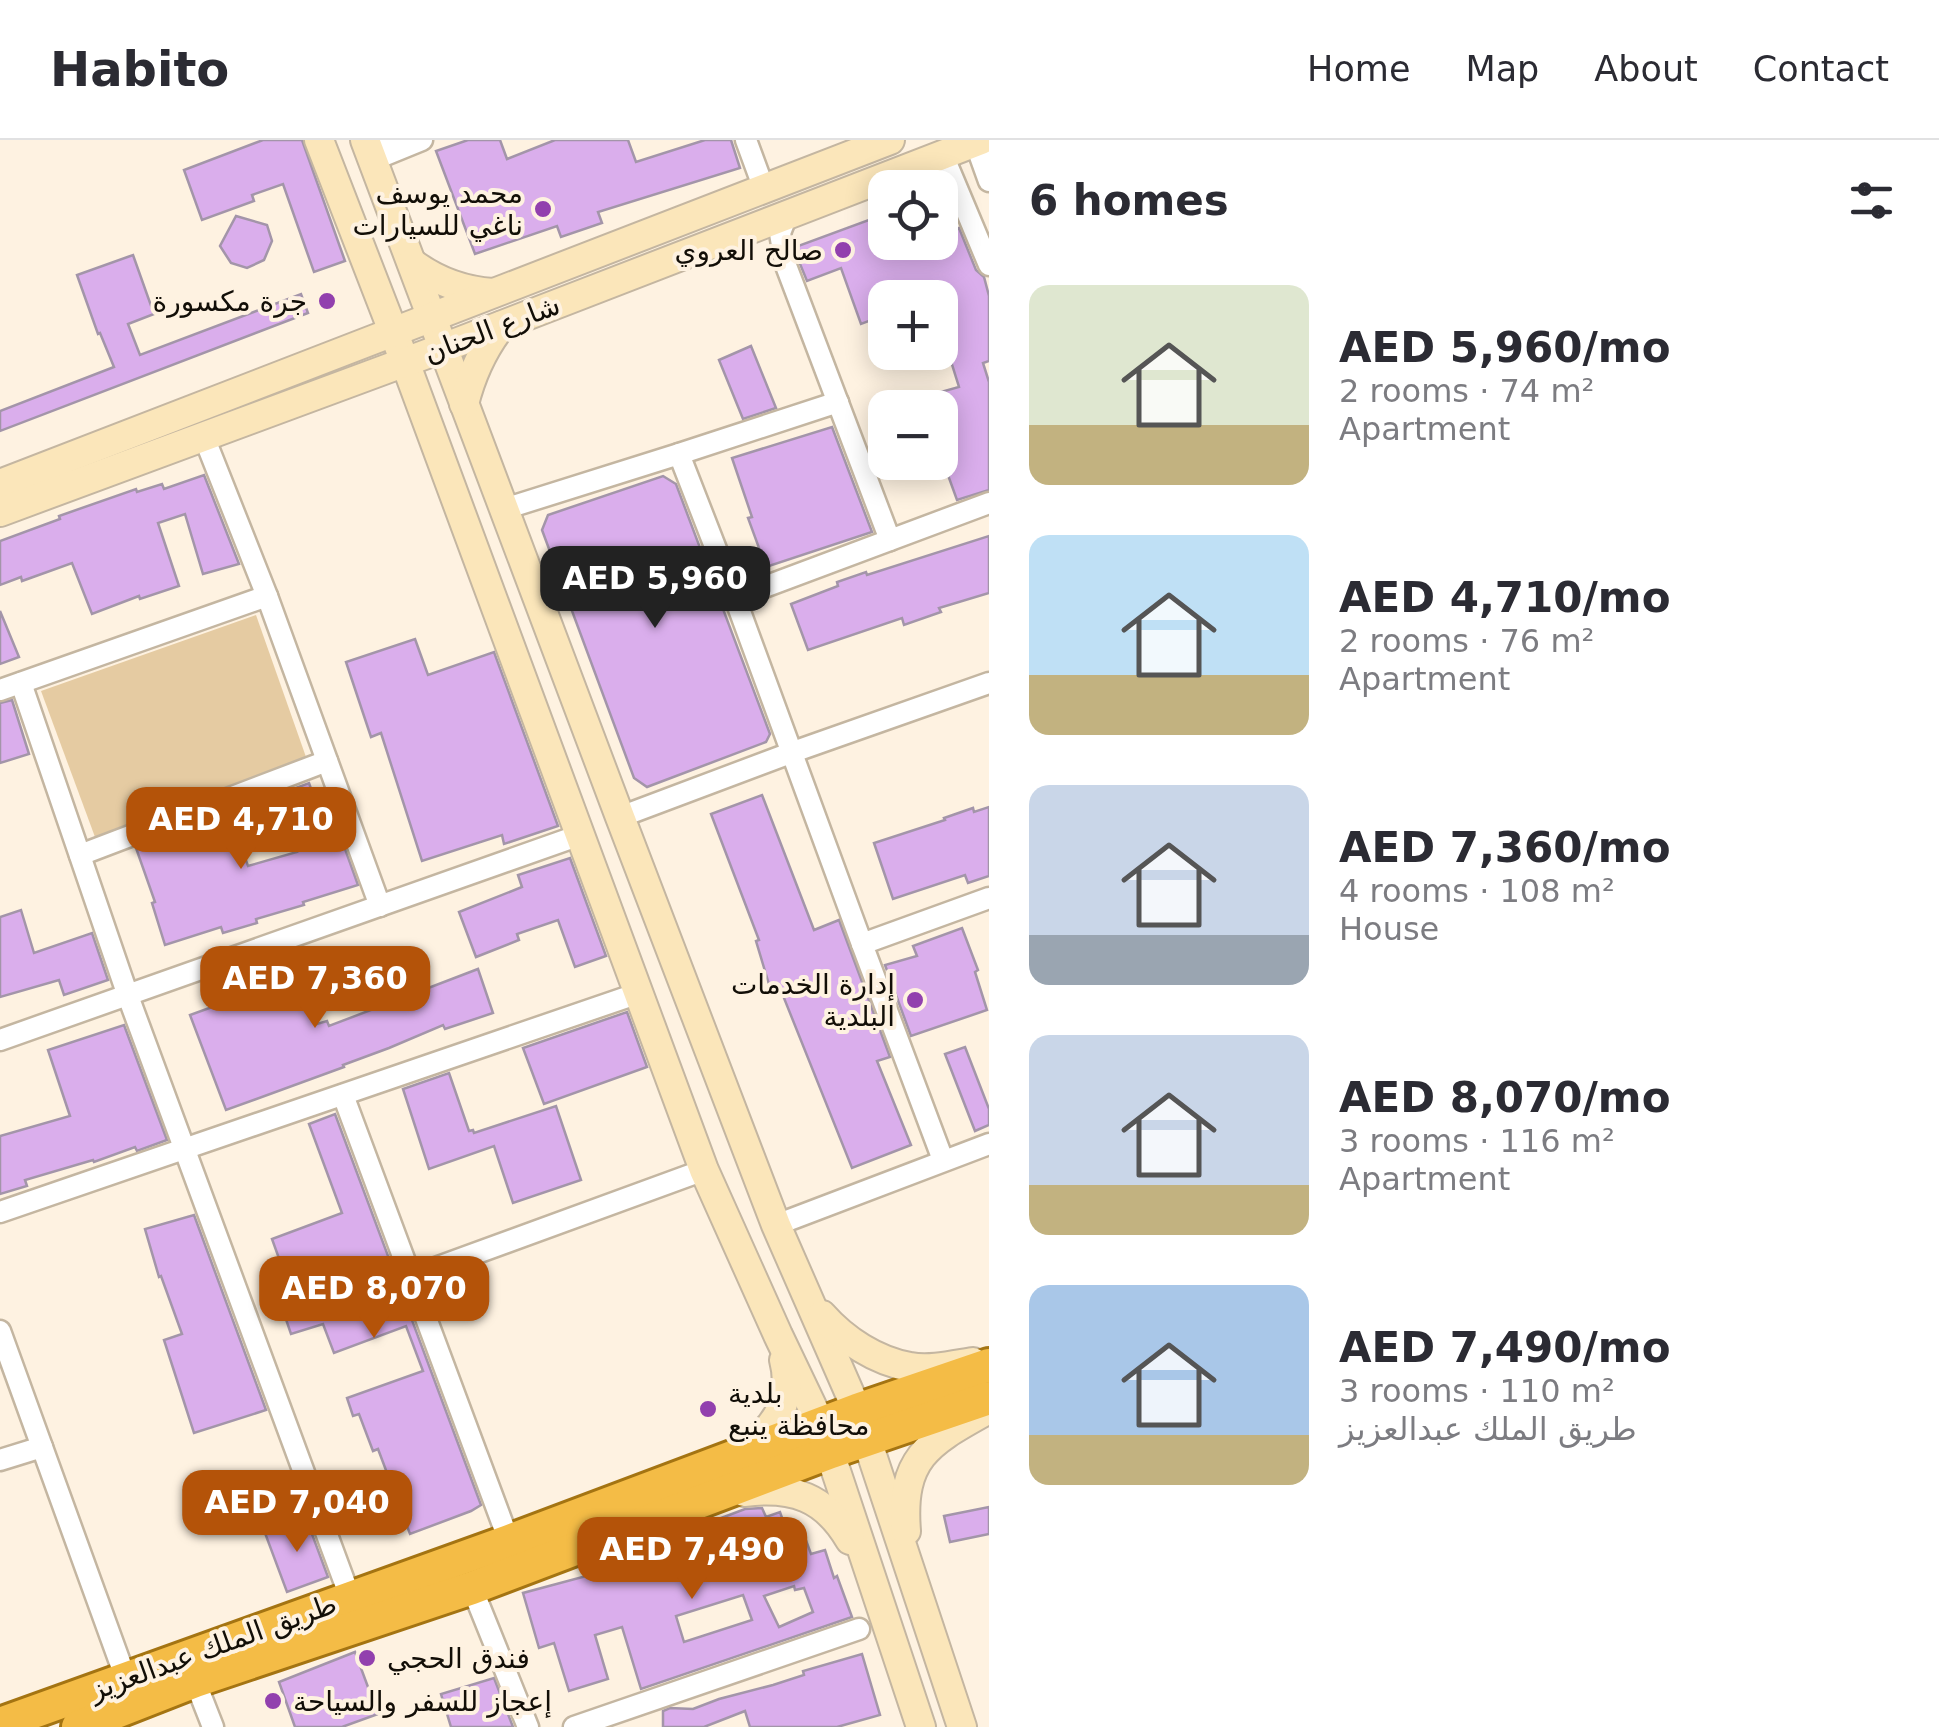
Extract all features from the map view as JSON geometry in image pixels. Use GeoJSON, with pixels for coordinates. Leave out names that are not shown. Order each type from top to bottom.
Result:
{"type":"FeatureCollection","features":[{"type":"Feature","properties":{"kind":"highway","name":"طريق الملك عبدالعزيز"},"geometry":{"type":"LineString","coordinates":[[78,1727],[195,1681],[472,1588],[709,1482],[861,1425],[989,1362]]}},
{"type":"Feature","properties":{"kind":"highway","name":"طريق الملك عبدالعزيز"},"geometry":{"type":"LineString","coordinates":[[861,1425],[989,1398]]}},
{"type":"Feature","properties":{"kind":"highway","name":"طريق الملك عبدالعزيز"},"geometry":{"type":"LineString","coordinates":[[0,1724],[510,1541],[709,1482]]}},
{"type":"Feature","properties":{"kind":"main road"},"geometry":{"type":"LineString","coordinates":[[319,140],[421,404],[704,1170],[826,1438],[921,1727]]}},
{"type":"Feature","properties":{"kind":"main road","name":"شارع الحنان"},"geometry":{"type":"LineString","coordinates":[[0,484],[890,140]]}},
{"type":"Feature","properties":{"kind":"main road","name":"شارع الحنان"},"geometry":{"type":"LineString","coordinates":[[0,512],[444,348],[943,155],[982,144]]}},
{"type":"Feature","properties":{"kind":"main road"},"geometry":{"type":"LineString","coordinates":[[376,147],[412,263],[620,817],[776,1225],[861,1425],[962,1727]]}},
{"type":"Feature","properties":{"kind":"main road"},"geometry":{"type":"LineString","coordinates":[[412,263],[470,292],[493,293]]}},
{"type":"Feature","properties":{"kind":"main road"},"geometry":{"type":"LineString","coordinates":[[349,349],[359,336],[372,299],[373,279]]}},
{"type":"Feature","properties":{"kind":"main road"},"geometry":{"type":"LineString","coordinates":[[464,404],[488,343],[500,326]]}},
{"type":"Feature","properties":{"kind":"main road"},"geometry":{"type":"LineString","coordinates":[[361,378],[376,381],[421,404]]}},
{"type":"Feature","properties":{"kind":"main road"},"geometry":{"type":"LineString","coordinates":[[808,1299],[836,1332],[896,1363],[911,1368],[989,1362]]}},
{"type":"Feature","properties":{"kind":"main road"},"geometry":{"type":"LineString","coordinates":[[709,1482],[768,1428],[783,1408],[787,1372],[778,1335]]}},
{"type":"Feature","properties":{"kind":"main road"},"geometry":{"type":"LineString","coordinates":[[909,1568],[906,1492],[918,1460],[944,1434],[989,1409]]}},
{"type":"Feature","properties":{"kind":"main road"},"geometry":{"type":"LineString","coordinates":[[709,1482],[791,1491],[826,1508],[840,1522],[872,1579]]}},
{"type":"Feature","properties":{"kind":"street"},"geometry":{"type":"LineString","coordinates":[[376,147],[422,140]]}},
{"type":"Feature","properties":{"kind":"street"},"geometry":{"type":"LineString","coordinates":[[746,140],[764,189]]}},
{"type":"Feature","properties":{"kind":"street"},"geometry":{"type":"LineString","coordinates":[[982,144],[989,181]]}},
{"type":"Feature","properties":{"kind":"street"},"geometry":{"type":"LineString","coordinates":[[943,155],[989,266]]}},
{"type":"Feature","properties":{"kind":"street"},"geometry":{"type":"LineString","coordinates":[[787,215],[780,233],[782,253],[890,540]]}},
{"type":"Feature","properties":{"kind":"street"},"geometry":{"type":"LineString","coordinates":[[504,510],[838,402]]}},
{"type":"Feature","properties":{"kind":"street"},"geometry":{"type":"LineString","coordinates":[[204,436],[380,906]]}},
{"type":"Feature","properties":{"kind":"street"},"geometry":{"type":"LineString","coordinates":[[679,454],[943,1160]]}},
{"type":"Feature","properties":{"kind":"street"},"geometry":{"type":"LineString","coordinates":[[734,598],[989,502]]}},
{"type":"Feature","properties":{"kind":"street"},"geometry":{"type":"LineString","coordinates":[[0,690],[267,596]]}},
{"type":"Feature","properties":{"kind":"street"},"geometry":{"type":"LineString","coordinates":[[21,683],[183,1149],[350,1597]]}},
{"type":"Feature","properties":{"kind":"street"},"geometry":{"type":"LineString","coordinates":[[620,817],[989,684]]}},
{"type":"Feature","properties":{"kind":"street"},"geometry":{"type":"LineString","coordinates":[[80,856],[327,761]]}},
{"type":"Feature","properties":{"kind":"street"},"geometry":{"type":"LineString","coordinates":[[0,1040],[580,835]]}},
{"type":"Feature","properties":{"kind":"street"},"geometry":{"type":"LineString","coordinates":[[862,944],[989,898]]}},
{"type":"Feature","properties":{"kind":"street"},"geometry":{"type":"LineString","coordinates":[[0,1212],[639,993]]}},
{"type":"Feature","properties":{"kind":"street"},"geometry":{"type":"LineString","coordinates":[[343,1095],[510,1541]]}},
{"type":"Feature","properties":{"kind":"street"},"geometry":{"type":"LineString","coordinates":[[776,1225],[989,1144]]}},
{"type":"Feature","properties":{"kind":"street"},"geometry":{"type":"LineString","coordinates":[[411,1277],[704,1170]]}},
{"type":"Feature","properties":{"kind":"street"},"geometry":{"type":"LineString","coordinates":[[0,1331],[126,1679]]}},
{"type":"Feature","properties":{"kind":"street"},"geometry":{"type":"LineString","coordinates":[[0,1460],[42,1448]]}},
{"type":"Feature","properties":{"kind":"street"},"geometry":{"type":"LineString","coordinates":[[472,1588],[528,1727]]}},
{"type":"Feature","properties":{"kind":"street"},"geometry":{"type":"LineString","coordinates":[[574,1727],[858,1629]]}},
{"type":"Feature","properties":{"kind":"street"},"geometry":{"type":"LineString","coordinates":[[195,1681],[213,1727]]}},
{"type":"Feature","properties":{"kind":"shaded area"},"geometry":{"type":"Polygon","coordinates":[[[256,615],[306,757],[95,837],[41,691],[256,615]]]}},
{"type":"Feature","properties":{"kind":"building"},"geometry":{"type":"Polygon","coordinates":[[[263,140],[302,140],[345,261],[314,272],[283,184],[252,195],[254,201],[202,220],[184,170],[263,140]]]}},
{"type":"Feature","properties":{"kind":"building"},"geometry":{"type":"Polygon","coordinates":[[[468,140],[500,140],[507,159],[555,140],[628,140],[636,162],[705,140],[731,140],[740,168],[598,212],[602,223],[561,237],[557,226],[475,254],[436,151],[468,140]]]}},
{"type":"Feature","properties":{"kind":"building"},"geometry":{"type":"Polygon","coordinates":[[[236,216],[267,225],[272,241],[264,260],[247,268],[231,263],[220,246],[236,216]]]}},
{"type":"Feature","properties":{"kind":"building"},"geometry":{"type":"Polygon","coordinates":[[[868,220],[868,260],[958,260],[959,228],[976,270],[984,277],[989,296],[989,361],[983,363],[989,382],[989,490],[957,500],[950,480],[958,480],[958,390],[948,390],[959,387],[954,370],[958,370],[958,280],[868,280],[868,321],[861,324],[841,268],[807,281],[798,259],[798,246],[868,220]]]}},
{"type":"Feature","properties":{"kind":"building"},"geometry":{"type":"Polygon","coordinates":[[[133,255],[154,314],[128,324],[140,355],[301,294],[308,313],[0,431],[0,411],[114,367],[77,275],[133,255]]]}},
{"type":"Feature","properties":{"kind":"building"},"geometry":{"type":"Polygon","coordinates":[[[751,346],[776,408],[743,419],[719,360],[751,346]]]}},
{"type":"Feature","properties":{"kind":"building"},"geometry":{"type":"Polygon","coordinates":[[[832,427],[872,532],[766,567],[732,458],[832,427]]]}},
{"type":"Feature","properties":{"kind":"building"},"geometry":{"type":"Polygon","coordinates":[[[204,475],[239,564],[203,574],[185,514],[158,523],[179,586],[92,614],[72,563],[0,585],[0,541],[136,489],[137,492],[162,484],[164,489],[204,475]]]}},
{"type":"Feature","properties":{"kind":"building"},"geometry":{"type":"Polygon","coordinates":[[[663,476],[676,484],[770,734],[766,742],[647,787],[634,778],[542,530],[548,515],[663,476]]]}},
{"type":"Feature","properties":{"kind":"building"},"geometry":{"type":"Polygon","coordinates":[[[989,536],[989,593],[939,608],[941,612],[904,625],[902,618],[808,650],[791,604],[866,572],[867,575],[989,536]]]}},
{"type":"Feature","properties":{"kind":"building"},"geometry":{"type":"Polygon","coordinates":[[[0,611],[19,657],[0,664],[0,611]]]}},
{"type":"Feature","properties":{"kind":"building"},"geometry":{"type":"Polygon","coordinates":[[[415,639],[428,675],[494,652],[558,826],[504,844],[502,835],[422,861],[381,733],[371,737],[346,662],[415,639]]]}},
{"type":"Feature","properties":{"kind":"building"},"geometry":{"type":"Polygon","coordinates":[[[12,700],[29,754],[0,763],[0,703],[12,700]]]}},
{"type":"Feature","properties":{"kind":"building"},"geometry":{"type":"Polygon","coordinates":[[[309,783],[328,839],[340,835],[358,885],[256,919],[257,923],[223,933],[221,927],[165,945],[136,848],[229,813],[248,866],[297,852],[277,795],[309,783]]]}},
{"type":"Feature","properties":{"kind":"building"},"geometry":{"type":"Polygon","coordinates":[[[762,795],[814,930],[839,920],[890,1057],[877,1061],[911,1145],[852,1168],[780,988],[771,991],[756,941],[759,940],[711,814],[762,795]]]}},
{"type":"Feature","properties":{"kind":"building"},"geometry":{"type":"Polygon","coordinates":[[[989,807],[989,876],[968,883],[965,875],[893,899],[874,843],[973,808],[974,812],[989,807]]]}},
{"type":"Feature","properties":{"kind":"building"},"geometry":{"type":"Polygon","coordinates":[[[570,858],[606,956],[575,967],[558,920],[517,934],[519,940],[476,957],[459,912],[522,887],[518,875],[570,858]]]}},
{"type":"Feature","properties":{"kind":"building"},"geometry":{"type":"Polygon","coordinates":[[[21,910],[34,953],[92,933],[108,980],[64,995],[59,980],[0,997],[0,917],[21,910]]]}},
{"type":"Feature","properties":{"kind":"building"},"geometry":{"type":"Polygon","coordinates":[[[962,928],[978,970],[975,972],[987,1010],[911,1036],[885,965],[917,956],[913,946],[962,928]]]}},
{"type":"Feature","properties":{"kind":"building"},"geometry":{"type":"Polygon","coordinates":[[[296,961],[317,1024],[327,1021],[329,1026],[478,969],[493,1013],[445,1029],[443,1025],[226,1110],[190,1015],[237,998],[234,988],[266,979],[263,972],[296,961]]]}},
{"type":"Feature","properties":{"kind":"building"},"geometry":{"type":"Polygon","coordinates":[[[627,1012],[647,1067],[544,1104],[523,1048],[627,1012]]]}},
{"type":"Feature","properties":{"kind":"building"},"geometry":{"type":"Polygon","coordinates":[[[124,1025],[167,1140],[25,1180],[27,1186],[0,1194],[0,1136],[70,1116],[48,1050],[124,1025]]]}},
{"type":"Feature","properties":{"kind":"building"},"geometry":{"type":"Polygon","coordinates":[[[965,1047],[989,1109],[989,1125],[975,1131],[945,1054],[965,1047]]]}},
{"type":"Feature","properties":{"kind":"building"},"geometry":{"type":"Polygon","coordinates":[[[449,1073],[469,1131],[474,1133],[556,1106],[581,1180],[513,1203],[494,1146],[429,1169],[403,1089],[449,1073]]]}},
{"type":"Feature","properties":{"kind":"building"},"geometry":{"type":"Polygon","coordinates":[[[335,1114],[481,1505],[410,1534],[378,1449],[373,1451],[359,1414],[353,1416],[347,1398],[423,1371],[406,1326],[334,1353],[323,1324],[291,1334],[277,1293],[290,1289],[272,1239],[342,1213],[309,1124],[335,1114]]]}},
{"type":"Feature","properties":{"kind":"building"},"geometry":{"type":"Polygon","coordinates":[[[194,1215],[266,1410],[194,1433],[164,1340],[182,1334],[145,1229],[194,1215]]]}},
{"type":"Feature","properties":{"kind":"building"},"geometry":{"type":"Polygon","coordinates":[[[989,1507],[989,1534],[950,1542],[944,1516],[989,1507]]]}},
{"type":"Feature","properties":{"kind":"building"},"geometry":{"type":"Polygon","coordinates":[[[762,1508],[766,1517],[780,1512],[786,1529],[800,1524],[811,1554],[825,1550],[852,1617],[641,1689],[622,1627],[595,1635],[608,1679],[569,1691],[554,1643],[539,1648],[523,1593],[594,1574],[591,1566],[649,1548],[652,1558],[719,1537],[713,1521],[745,1509],[762,1508]],[[794,1586],[764,1596],[779,1627],[813,1612],[804,1588],[795,1590],[794,1586]],[[743,1595],[676,1616],[684,1642],[752,1620],[743,1595]]]}},
{"type":"Feature","properties":{"kind":"building"},"geometry":{"type":"Polygon","coordinates":[[[306,1518],[328,1577],[287,1592],[265,1533],[306,1518]]]}},
{"type":"Feature","properties":{"kind":"building"},"geometry":{"type":"Polygon","coordinates":[[[355,1652],[378,1714],[342,1727],[295,1727],[279,1682],[355,1652]]]}},
{"type":"Feature","properties":{"kind":"building"},"geometry":{"type":"Polygon","coordinates":[[[862,1654],[880,1715],[837,1727],[750,1727],[745,1711],[704,1727],[663,1727],[663,1711],[670,1708],[693,1709],[862,1654]]]}},
{"type":"Feature","properties":{"kind":"building"},"geometry":{"type":"Polygon","coordinates":[[[494,1678],[513,1727],[451,1727],[441,1694],[494,1678]]]}},
{"type":"Feature","properties":{"kind":"place","name":"محمد يوسف ناغي للسيارات"},"geometry":{"type":"Point","coordinates":[543,209]}},
{"type":"Feature","properties":{"kind":"place","name":"صالح العروي"},"geometry":{"type":"Point","coordinates":[843,250]}},
{"type":"Feature","properties":{"kind":"place","name":"جرة مكسورة"},"geometry":{"type":"Point","coordinates":[327,301]}},
{"type":"Feature","properties":{"kind":"place","name":"إدارة الخدمات البلدية"},"geometry":{"type":"Point","coordinates":[915,1000]}},
{"type":"Feature","properties":{"kind":"place","name":"بلدية محافظة ينبع"},"geometry":{"type":"Point","coordinates":[708,1409]}},
{"type":"Feature","properties":{"kind":"place","name":"فندق الحجي"},"geometry":{"type":"Point","coordinates":[367,1658]}},
{"type":"Feature","properties":{"kind":"place","name":"إعجاز للسفر والسياحة"},"geometry":{"type":"Point","coordinates":[273,1701]}}]}
